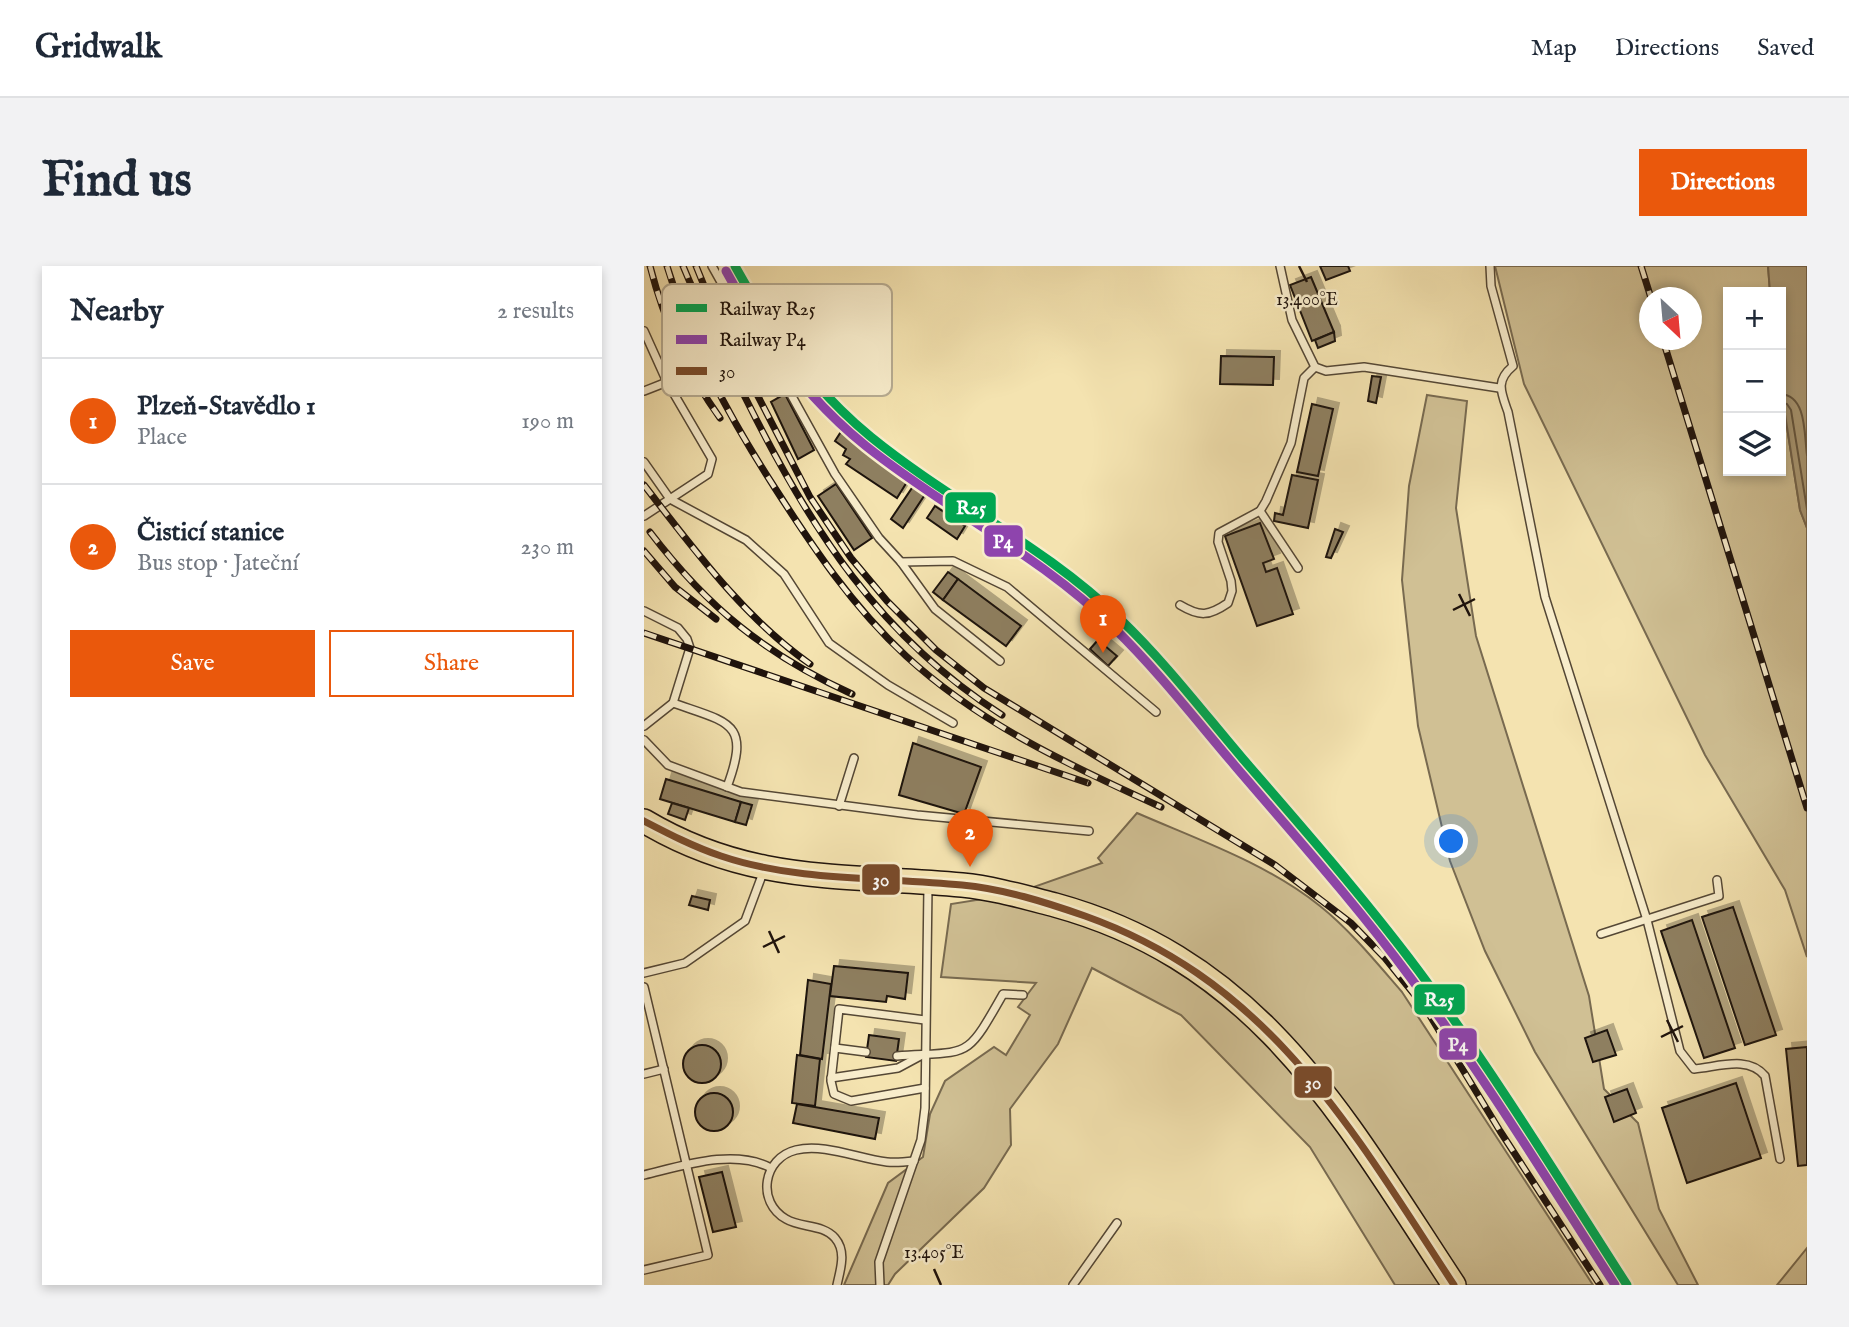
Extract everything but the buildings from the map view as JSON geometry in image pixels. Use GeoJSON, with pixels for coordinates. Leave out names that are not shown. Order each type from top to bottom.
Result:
{"type":"FeatureCollection","features":[{"type":"Feature","properties":{"kind":"main road"},"geometry":{"type":"LineString","coordinates":[[644,821],[676,840],[736,862],[764,869],[824,877],[928,882],[1014,894],[1094,917],[1158,946],[1215,982],[1270,1029],[1319,1084],[1454,1285]]}},
{"type":"Feature","properties":{"kind":"lane"},"geometry":{"type":"LineString","coordinates":[[712,266],[722,284]]}},
{"type":"Feature","properties":{"kind":"lane"},"geometry":{"type":"LineString","coordinates":[[1280,266],[1292,320],[1315,367],[1326,371],[1364,367],[1499,388]]}},
{"type":"Feature","properties":{"kind":"lane"},"geometry":{"type":"LineString","coordinates":[[1490,266],[1491,286],[1513,366],[1503,375],[1499,388],[1508,412],[1545,597],[1647,920],[1679,1051],[1694,1069],[1743,1063],[1758,1067],[1765,1076],[1780,1159]]}},
{"type":"Feature","properties":{"kind":"lane"},"geometry":{"type":"LineString","coordinates":[[644,331],[662,371]]}},
{"type":"Feature","properties":{"kind":"lane"},"geometry":{"type":"LineString","coordinates":[[1180,605],[1197,615],[1205,615],[1228,603],[1232,591],[1218,542],[1219,533],[1260,511],[1291,443],[1304,378],[1315,367]]}},
{"type":"Feature","properties":{"kind":"lane"},"geometry":{"type":"LineString","coordinates":[[644,391],[662,384]]}},
{"type":"Feature","properties":{"kind":"lane"},"geometry":{"type":"LineString","coordinates":[[644,516],[708,474],[712,459],[675,396]]}},
{"type":"Feature","properties":{"kind":"lane"},"geometry":{"type":"LineString","coordinates":[[792,396],[835,474],[879,538],[901,562],[935,609],[1000,661]]}},
{"type":"Feature","properties":{"kind":"lane"},"geometry":{"type":"LineString","coordinates":[[644,462],[670,499],[747,540],[784,574],[829,643],[888,685],[953,723]]}},
{"type":"Feature","properties":{"kind":"lane"},"geometry":{"type":"LineString","coordinates":[[1260,511],[1298,568]]}},
{"type":"Feature","properties":{"kind":"lane"},"geometry":{"type":"LineString","coordinates":[[901,562],[953,561],[1007,587],[1156,712]]}},
{"type":"Feature","properties":{"kind":"lane"},"geometry":{"type":"LineString","coordinates":[[644,611],[678,628],[687,639],[689,655],[673,703],[644,726]]}},
{"type":"Feature","properties":{"kind":"lane"},"geometry":{"type":"LineString","coordinates":[[673,703],[730,727],[738,740],[737,758],[727,787]]}},
{"type":"Feature","properties":{"kind":"lane"},"geometry":{"type":"LineString","coordinates":[[644,740],[668,765],[741,792],[839,806],[1089,831]]}},
{"type":"Feature","properties":{"kind":"lane"},"geometry":{"type":"LineString","coordinates":[[839,806],[854,758]]}},
{"type":"Feature","properties":{"kind":"lane"},"geometry":{"type":"LineString","coordinates":[[644,973],[685,963],[745,921],[764,869]]}},
{"type":"Feature","properties":{"kind":"lane"},"geometry":{"type":"LineString","coordinates":[[1601,934],[1719,896],[1717,880]]}},
{"type":"Feature","properties":{"kind":"lane"},"geometry":{"type":"LineString","coordinates":[[880,1285],[879,1262],[921,1140],[925,1088],[928,882]]}},
{"type":"Feature","properties":{"kind":"lane"},"geometry":{"type":"LineString","coordinates":[[644,987],[708,1255],[644,1270]]}},
{"type":"Feature","properties":{"kind":"lane"},"geometry":{"type":"LineString","coordinates":[[897,1055],[958,1052],[970,1047],[1003,994],[1023,996]]}},
{"type":"Feature","properties":{"kind":"lane"},"geometry":{"type":"LineString","coordinates":[[925,1020],[839,1009],[831,1078],[834,1094],[845,1101],[873,1099],[925,1088]]}},
{"type":"Feature","properties":{"kind":"lane"},"geometry":{"type":"LineString","coordinates":[[835,1048],[866,1052]]}},
{"type":"Feature","properties":{"kind":"lane"},"geometry":{"type":"LineString","coordinates":[[831,1078],[898,1068],[925,1054]]}},
{"type":"Feature","properties":{"kind":"lane"},"geometry":{"type":"LineString","coordinates":[[644,1074],[664,1069]]}},
{"type":"Feature","properties":{"kind":"lane"},"geometry":{"type":"LineString","coordinates":[[837,1285],[842,1261],[840,1246],[823,1229],[789,1221],[778,1214],[766,1192],[771,1168],[778,1158],[801,1148],[888,1162],[914,1161]]}},
{"type":"Feature","properties":{"kind":"lane"},"geometry":{"type":"LineString","coordinates":[[644,1175],[687,1165],[740,1160],[761,1162],[771,1168]]}},
{"type":"Feature","properties":{"kind":"lane"},"geometry":{"type":"LineString","coordinates":[[1073,1285],[1117,1223]]}},
{"type":"Feature","properties":{"kind":"shaded area"},"geometry":{"type":"Polygon","coordinates":[[[1495,266],[1768,266],[1770,287],[1723,287],[1723,476],[1786,476],[1786,421],[1800,510],[1807,528],[1807,957],[1785,890],[1705,755],[1524,384],[1495,266]]]}},
{"type":"Feature","properties":{"kind":"shaded area"},"geometry":{"type":"Polygon","coordinates":[[[1427,395],[1467,401],[1456,508],[1476,636],[1589,996],[1604,1089],[1638,1123],[1659,1209],[1698,1285],[1678,1285],[1535,1052],[1485,951],[1450,861],[1418,726],[1402,580],[1409,486],[1427,395]]]}},
{"type":"Feature","properties":{"kind":"shaded area"},"geometry":{"type":"Polygon","coordinates":[[[1137,813],[1232,854],[1277,877],[1320,906],[1352,936],[1402,992],[1593,1285],[1395,1285],[1310,1147],[1181,1015],[1092,968],[1058,1044],[1010,1109],[1011,1145],[984,1188],[895,1274],[888,1285],[844,1285],[888,1183],[923,1157],[930,1114],[945,1081],[994,1047],[1006,1055],[1030,1015],[1018,1007],[1036,983],[941,977],[951,904],[1014,894],[1102,863],[1098,858],[1137,813]]]}},
{"type":"Feature","properties":{"kind":"shaded area"},"geometry":{"type":"Polygon","coordinates":[[[1807,1248],[1807,1285],[1777,1285],[1807,1248]]]}},
{"type":"Feature","properties":{"kind":"water"},"geometry":{"type":"Polygon","coordinates":[[[1768,266],[1807,266],[1807,528],[1800,510],[1786,421],[1786,287],[1770,287],[1768,266]]]}},
{"type":"Feature","properties":{"kind":"railway"},"geometry":{"type":"LineString","coordinates":[[650,266],[662,306]]}},
{"type":"Feature","properties":{"kind":"railway"},"geometry":{"type":"LineString","coordinates":[[667,266],[673,284]]}},
{"type":"Feature","properties":{"kind":"railway"},"geometry":{"type":"LineString","coordinates":[[683,266],[691,284]]}},
{"type":"Feature","properties":{"kind":"railway"},"geometry":{"type":"LineString","coordinates":[[696,266],[703,284]]}},
{"type":"Feature","properties":{"kind":"railway"},"geometry":{"type":"LineString","coordinates":[[1641,266],[1648,287]]}},
{"type":"Feature","properties":{"kind":"railway"},"geometry":{"type":"LineString","coordinates":[[1666,350],[1807,808]]}},
{"type":"Feature","properties":{"kind":"railway"},"geometry":{"type":"LineString","coordinates":[[706,396],[720,418]]}},
{"type":"Feature","properties":{"kind":"railway"},"geometry":{"type":"LineString","coordinates":[[721,396],[773,485],[818,553],[850,596],[906,656],[964,703],[995,723],[1060,759],[1161,807]]}},
{"type":"Feature","properties":{"kind":"railway"},"geometry":{"type":"LineString","coordinates":[[745,396],[796,493],[852,576],[884,615],[920,651],[1002,715]]}},
{"type":"Feature","properties":{"kind":"railway"},"geometry":{"type":"LineString","coordinates":[[758,396],[810,497],[851,558],[887,601],[936,650],[984,688],[1275,865],[1351,923],[1385,958],[1426,1009],[1500,1131],[1600,1285]]}},
{"type":"Feature","properties":{"kind":"railway"},"geometry":{"type":"LineString","coordinates":[[644,485],[741,604],[786,646],[810,664]]}},
{"type":"Feature","properties":{"kind":"railway"},"geometry":{"type":"LineString","coordinates":[[650,532],[694,584],[740,626],[792,662],[852,694]]}},
{"type":"Feature","properties":{"kind":"railway"},"geometry":{"type":"LineString","coordinates":[[644,551],[675,587],[716,619]]}},
{"type":"Feature","properties":{"kind":"railway"},"geometry":{"type":"LineString","coordinates":[[644,633],[1088,783]]}},
{"type":"Feature","properties":{"kind":"rail line","name":"R25"},"geometry":{"type":"LineString","coordinates":[[735,266],[746,284]]}},
{"type":"Feature","properties":{"kind":"rail line","name":"P4"},"geometry":{"type":"LineString","coordinates":[[726,271],[734,284]]}},
{"type":"Feature","properties":{"kind":"rail line","name":"P4"},"geometry":{"type":"LineString","coordinates":[[813,396],[866,446],[1024,555],[1085,602],[1114,628],[1161,678],[1347,897],[1410,977],[1490,1091],[1615,1285]]}},
{"type":"Feature","properties":{"kind":"rail line","name":"R25"},"geometry":{"type":"LineString","coordinates":[[828,396],[850,419],[902,461],[1061,569],[1137,635],[1332,863],[1418,970],[1499,1086],[1627,1285]]}},
{"type":"Feature","properties":{"kind":"transit line","name":"30"},"geometry":{"type":"LineString","coordinates":[[644,821],[701,849],[750,864],[810,874],[962,885],[1009,893],[1085,916],[1150,944],[1206,980],[1256,1021],[1301,1067],[1379,1171],[1454,1285]]}},
{"type":"Feature","properties":{"kind":"place","name":"Plzeň-Stavědlo 1"},"geometry":{"type":"Point","coordinates":[1103,653]}},
{"type":"Feature","properties":{"kind":"place","name":"Čisticí stanice"},"geometry":{"type":"Point","coordinates":[970,867]}}]}
